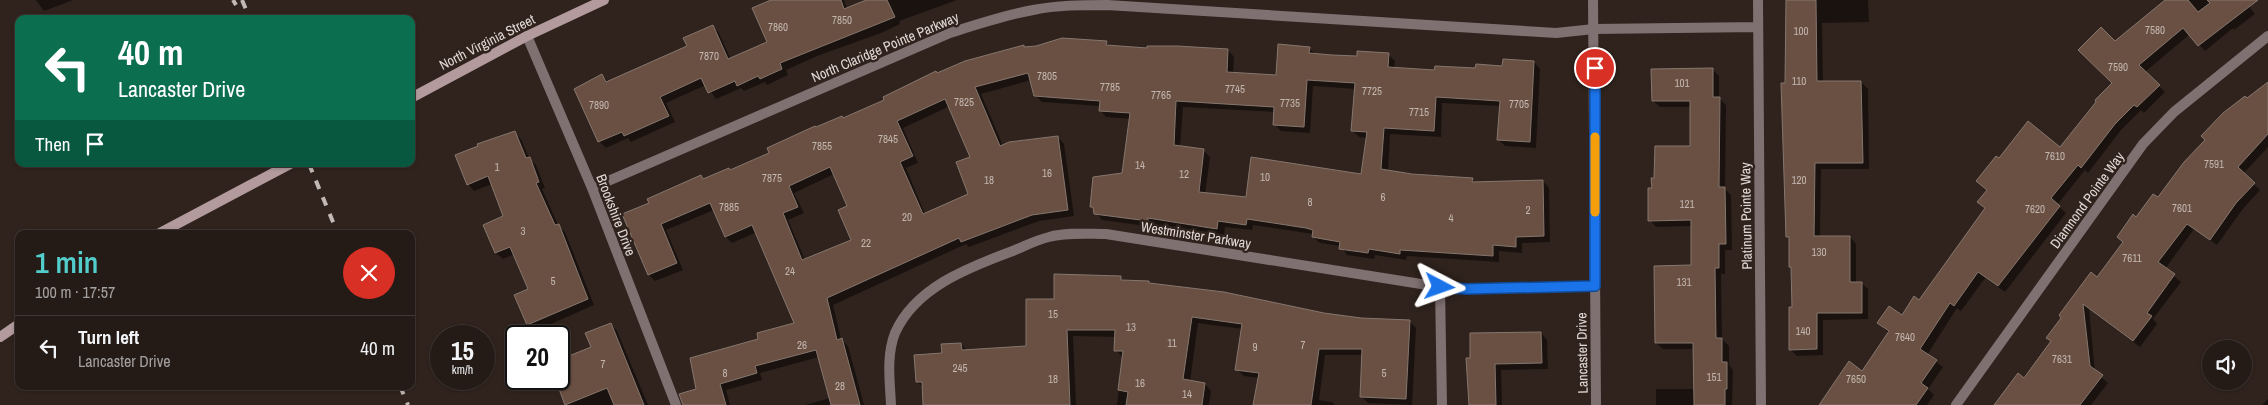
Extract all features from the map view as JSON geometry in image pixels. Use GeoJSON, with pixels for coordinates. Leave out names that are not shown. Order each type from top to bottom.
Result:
{"type":"FeatureCollection","features":[{"type":"Feature","properties":{"kind":"main road","name":"North Virginia Street"},"geometry":{"type":"LineString","coordinates":[[415,96],[528,36],[604,0]]}},
{"type":"Feature","properties":{"kind":"main road"},"geometry":{"type":"LineString","coordinates":[[166,230],[284,167]]}},
{"type":"Feature","properties":{"kind":"main road"},"geometry":{"type":"LineString","coordinates":[[0,336],[15,327]]}},
{"type":"Feature","properties":{"kind":"street","name":"Lancaster Drive"},"geometry":{"type":"LineString","coordinates":[[1593,0],[1596,405]]}},
{"type":"Feature","properties":{"kind":"street","name":"Platinum Pointe Way"},"geometry":{"type":"LineString","coordinates":[[1758,0],[1761,405]]}},
{"type":"Feature","properties":{"kind":"street","name":"North Claridge Pointe Parkway"},"geometry":{"type":"LineString","coordinates":[[592,188],[950,33],[1000,17],[1034,10],[1107,5],[1556,33],[1594,29],[1758,27]]}},
{"type":"Feature","properties":{"kind":"street","name":"Brookshire Drive"},"geometry":{"type":"LineString","coordinates":[[528,36],[592,188],[676,405]]}},
{"type":"Feature","properties":{"kind":"street","name":"Diamnond Pointe Way"},"geometry":{"type":"LineString","coordinates":[[1956,405],[2143,144],[2174,112],[2268,36]]}},
{"type":"Feature","properties":{"kind":"street","name":"Westminster Parkway"},"geometry":{"type":"LineString","coordinates":[[891,405],[890,351],[895,334],[920,300],[943,282],[966,268],[1049,237],[1078,233],[1106,234],[1440,287],[1466,289],[1595,286]]}},
{"type":"Feature","properties":{"kind":"street"},"geometry":{"type":"LineString","coordinates":[[1440,287],[1442,405]]}},
{"type":"Feature","properties":{"kind":"building"},"geometry":{"type":"Polygon","coordinates":[[[771,0],[841,0],[844,9],[866,0],[887,0],[895,17],[780,63],[782,69],[760,79],[758,76],[737,86],[735,81],[708,93],[701,78],[660,97],[669,116],[624,136],[622,132],[598,142],[574,89],[602,74],[606,82],[687,46],[683,38],[713,25],[728,59],[767,42],[752,8],[771,0]]]}},
{"type":"Feature","properties":{"kind":"building"},"geometry":{"type":"Polygon","coordinates":[[[1786,0],[1816,0],[1817,81],[1861,81],[1863,163],[1815,163],[1814,236],[1850,236],[1850,282],[1862,282],[1862,313],[1817,313],[1817,349],[1789,350],[1789,307],[1792,307],[1791,267],[1789,267],[1789,237],[1786,237],[1781,83],[1785,83],[1786,0]]]}},
{"type":"Feature","properties":{"kind":"building"},"geometry":{"type":"Polygon","coordinates":[[[2165,0],[2188,0],[2198,12],[2210,3],[2207,0],[2258,0],[2198,46],[2183,28],[2139,65],[2160,85],[2137,107],[2134,105],[2115,124],[2081,168],[2078,165],[2051,198],[2060,206],[1998,286],[1978,272],[1954,306],[1950,303],[1920,349],[1937,360],[1921,383],[1928,388],[1916,405],[1819,405],[1849,361],[1862,371],[1889,331],[1877,323],[1889,306],[1902,315],[1914,296],[1919,300],[1985,208],[1977,202],[1987,190],[1976,181],[1996,156],[1999,158],[2028,121],[2060,147],[2096,102],[2095,100],[2112,83],[2078,50],[2101,27],[2115,41],[2165,0]]]}},
{"type":"Feature","properties":{"kind":"building"},"geometry":{"type":"Polygon","coordinates":[[[1062,38],[1107,41],[1106,45],[1147,48],[1147,46],[1177,46],[1228,49],[1227,72],[1276,75],[1278,44],[1310,47],[1309,53],[1332,55],[1357,56],[1357,51],[1389,53],[1388,67],[1434,70],[1435,66],[1475,68],[1476,64],[1502,66],[1503,59],[1534,61],[1530,142],[1497,140],[1500,101],[1436,97],[1434,131],[1384,128],[1381,169],[1412,174],[1473,178],[1472,182],[1543,180],[1544,236],[1516,237],[1516,247],[1493,245],[1493,256],[1400,250],[1400,254],[1369,249],[1368,253],[1339,249],[1340,242],[1312,237],[1313,230],[1306,228],[1247,219],[1246,225],[1218,221],[1217,229],[1148,218],[1148,221],[1094,214],[1093,207],[1090,207],[1093,177],[1122,173],[1130,113],[1099,111],[1100,101],[1034,96],[1028,73],[975,87],[1000,146],[1009,142],[1058,136],[1068,210],[1032,215],[961,242],[959,238],[827,298],[837,340],[842,338],[860,405],[831,405],[816,350],[755,366],[757,373],[720,384],[726,405],[683,405],[679,394],[696,389],[690,358],[758,339],[757,333],[794,323],[752,225],[725,237],[710,203],[661,224],[677,263],[648,275],[622,214],[649,203],[647,199],[701,175],[703,179],[729,168],[730,170],[769,153],[767,148],[815,126],[842,116],[843,118],[884,100],[883,97],[936,71],[937,73],[965,61],[1024,45],[1024,47],[1036,46],[1062,38]],[[1307,80],[1304,127],[1273,125],[1274,107],[1176,101],[1174,145],[1204,149],[1199,192],[1246,197],[1251,157],[1361,174],[1367,132],[1351,131],[1355,83],[1307,80]],[[945,99],[897,121],[913,156],[900,162],[923,214],[968,194],[956,162],[970,157],[945,99]],[[830,167],[789,186],[798,207],[783,213],[802,260],[851,240],[838,210],[847,206],[830,167]]]}},
{"type":"Feature","properties":{"kind":"building"},"geometry":{"type":"Polygon","coordinates":[[[1713,68],[1713,97],[1720,97],[1719,187],[1725,187],[1726,244],[1719,244],[1719,268],[1715,268],[1716,338],[1722,338],[1722,362],[1727,362],[1727,389],[1725,389],[1725,405],[1694,405],[1693,343],[1655,343],[1654,266],[1691,265],[1691,220],[1648,221],[1648,188],[1652,188],[1651,178],[1654,178],[1655,146],[1690,146],[1690,101],[1652,101],[1651,69],[1713,68]]]}},
{"type":"Feature","properties":{"kind":"building"},"geometry":{"type":"Polygon","coordinates":[[[2268,82],[2268,134],[2238,167],[2255,183],[2236,203],[2210,240],[2187,224],[2158,262],[2175,274],[2147,313],[2152,316],[2133,341],[2083,304],[2090,366],[2103,375],[2080,405],[1994,405],[2018,373],[2024,378],[2051,341],[2046,338],[2061,318],[2059,315],[2091,272],[2097,277],[2123,242],[2117,237],[2133,214],[2136,217],[2153,194],[2158,197],[2184,162],[2205,140],[2201,136],[2223,113],[2245,96],[2247,98],[2268,82]]]}},
{"type":"Feature","properties":{"kind":"building"},"geometry":{"type":"Polygon","coordinates":[[[515,131],[526,158],[530,157],[539,182],[536,183],[555,225],[559,224],[588,299],[527,325],[514,295],[528,289],[510,247],[495,253],[483,225],[503,216],[488,176],[467,185],[455,155],[478,146],[477,144],[515,131]]]}},
{"type":"Feature","properties":{"kind":"building"},"geometry":{"type":"Polygon","coordinates":[[[1054,274],[1121,276],[1121,280],[1149,281],[1149,283],[1224,292],[1324,313],[1361,318],[1410,320],[1406,399],[1360,397],[1362,349],[1319,349],[1311,405],[1253,405],[1259,373],[1235,370],[1242,324],[1192,317],[1183,379],[1205,383],[1202,405],[1126,405],[1128,392],[1118,390],[1123,351],[1114,351],[1115,330],[1067,330],[1070,405],[923,405],[922,382],[916,382],[914,355],[942,353],[941,344],[961,343],[962,350],[1026,346],[1026,299],[1054,299],[1054,274]]]}},
{"type":"Feature","properties":{"kind":"building"},"geometry":{"type":"Polygon","coordinates":[[[611,323],[644,405],[614,405],[607,388],[565,405],[559,390],[570,390],[570,356],[591,347],[585,333],[611,323]]]}},
{"type":"Feature","properties":{"kind":"building"},"geometry":{"type":"Polygon","coordinates":[[[1541,332],[1542,363],[1495,364],[1496,405],[1469,405],[1466,358],[1470,358],[1470,333],[1541,332]]]}},
{"type":"Feature","properties":{"kind":"railway"},"geometry":{"type":"LineString","coordinates":[[233,0],[236,5]]}},
{"type":"Feature","properties":{"kind":"railway"},"geometry":{"type":"LineString","coordinates":[[242,0],[248,15]]}},
{"type":"Feature","properties":{"kind":"railway"},"geometry":{"type":"LineString","coordinates":[[310,167],[336,230]]}},
{"type":"Feature","properties":{"kind":"railway"},"geometry":{"type":"LineString","coordinates":[[402,390],[408,405]]}},
{"type":"Feature","properties":{"kind":"slow traffic"},"geometry":{"type":"LineString","coordinates":[[1595,137],[1595,212]]}},
{"type":"Feature","properties":{"kind":"route"},"geometry":{"type":"LineString","coordinates":[[1440,287],[1466,289],[1595,286],[1595,68]]}}]}
